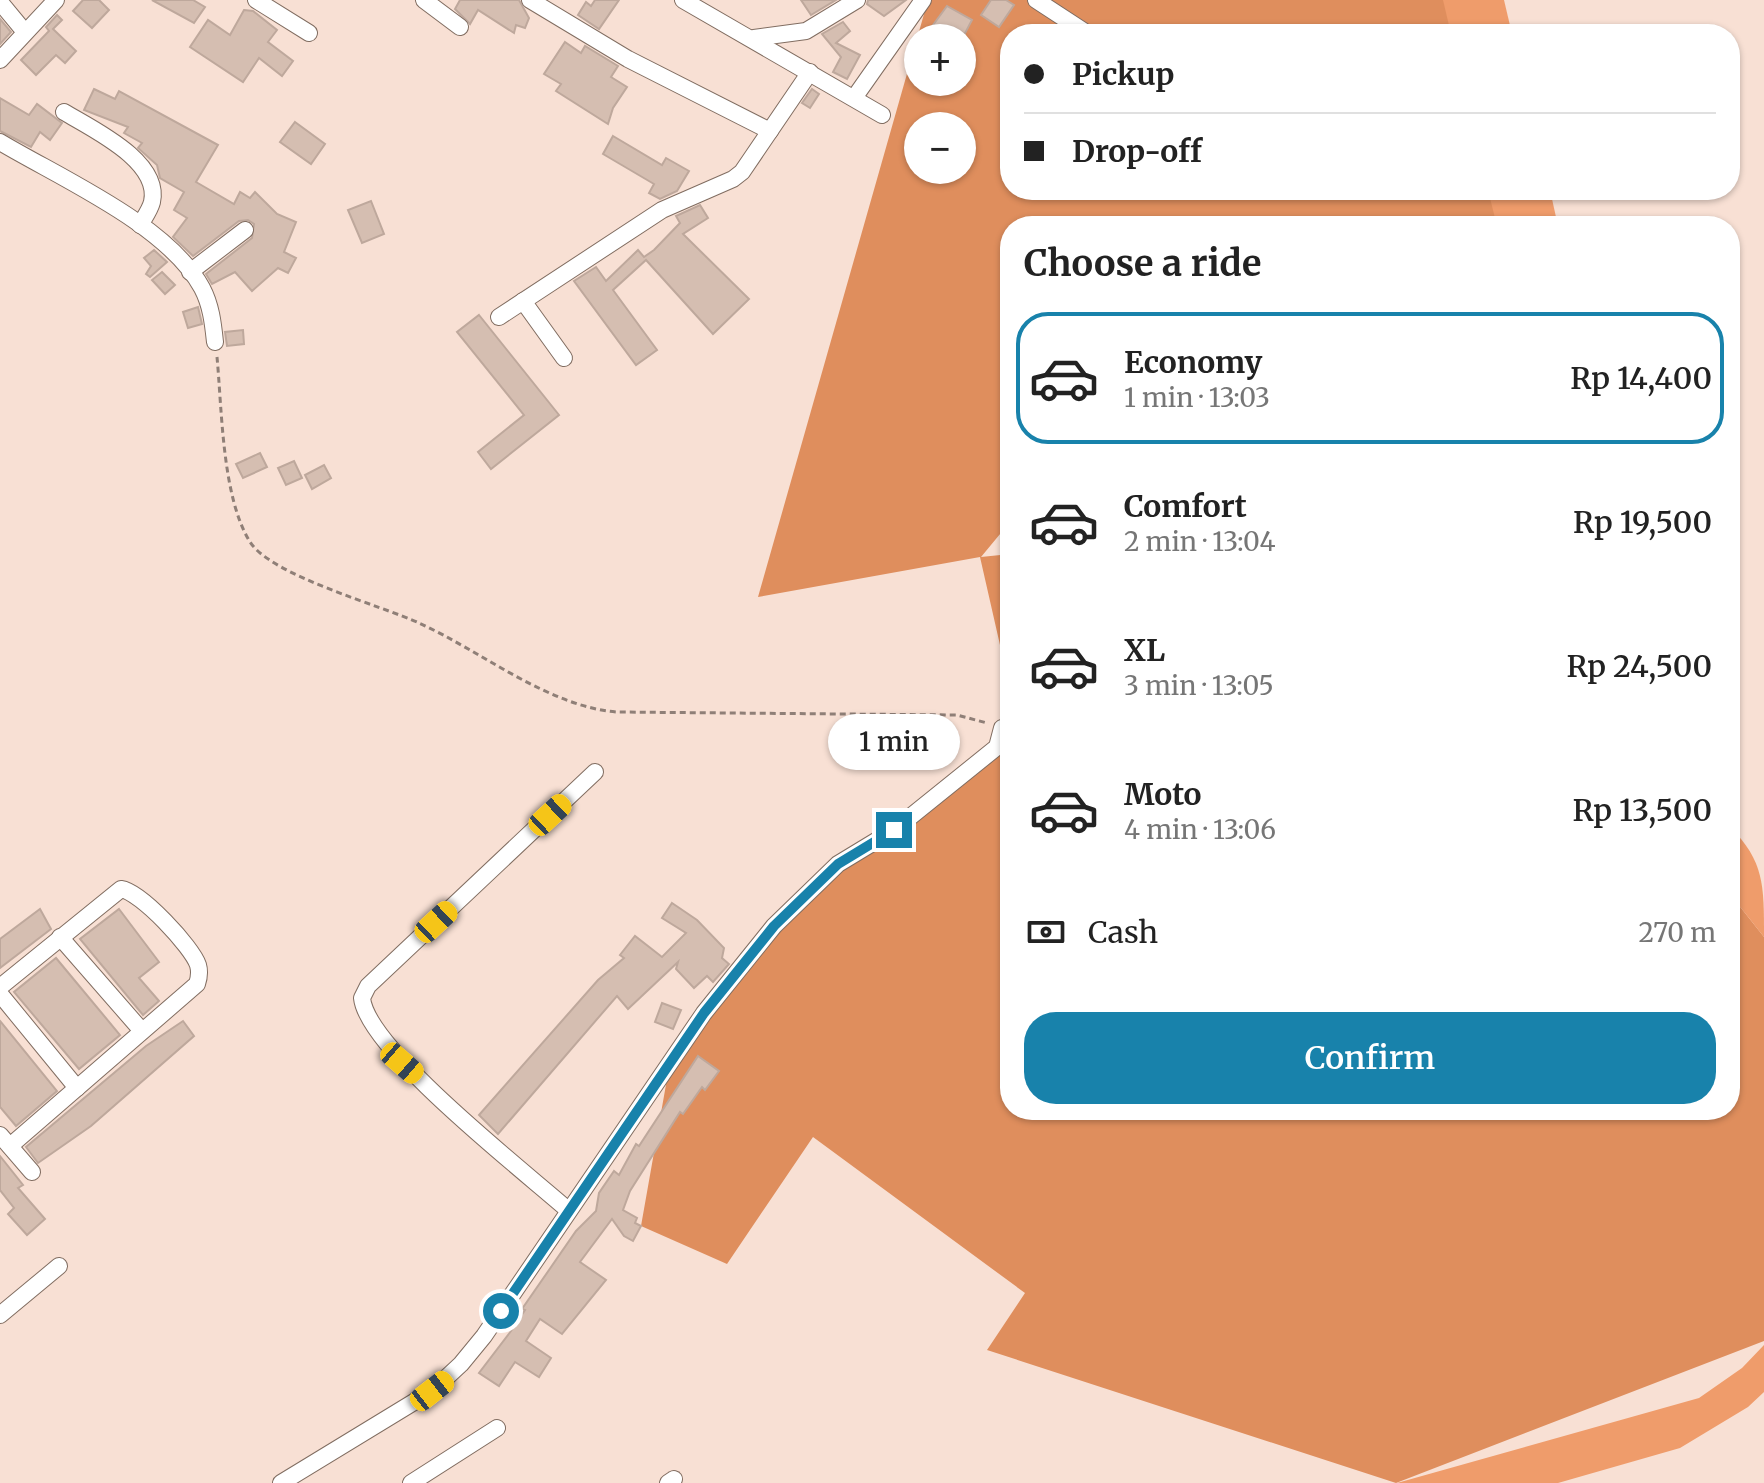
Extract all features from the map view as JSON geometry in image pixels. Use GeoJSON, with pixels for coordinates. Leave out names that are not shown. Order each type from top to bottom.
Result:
{"type":"FeatureCollection","features":[{"type":"Feature","properties":{"kind":"street"},"geometry":{"type":"LineString","coordinates":[[0,60],[56,0]]}},
{"type":"Feature","properties":{"kind":"street"},"geometry":{"type":"LineString","coordinates":[[256,0],[309,33]]}},
{"type":"Feature","properties":{"kind":"street"},"geometry":{"type":"LineString","coordinates":[[424,0],[460,27]]}},
{"type":"Feature","properties":{"kind":"street"},"geometry":{"type":"LineString","coordinates":[[530,0],[628,59],[770,131]]}},
{"type":"Feature","properties":{"kind":"street"},"geometry":{"type":"LineString","coordinates":[[683,0],[754,38],[882,115]]}},
{"type":"Feature","properties":{"kind":"street"},"geometry":{"type":"LineString","coordinates":[[754,38],[806,31],[857,0]]}},
{"type":"Feature","properties":{"kind":"street"},"geometry":{"type":"LineString","coordinates":[[854,98],[923,0]]}},
{"type":"Feature","properties":{"kind":"street"},"geometry":{"type":"LineString","coordinates":[[1036,0],[1073,24]]}},
{"type":"Feature","properties":{"kind":"street"},"geometry":{"type":"LineString","coordinates":[[0,2],[24,31]]}},
{"type":"Feature","properties":{"kind":"street"},"geometry":{"type":"LineString","coordinates":[[499,317],[662,210],[733,179],[810,72]]}},
{"type":"Feature","properties":{"kind":"street"},"geometry":{"type":"LineString","coordinates":[[64,112],[124,149],[146,174],[152,202],[140,225]]}},
{"type":"Feature","properties":{"kind":"street"},"geometry":{"type":"LineString","coordinates":[[0,142],[140,225],[163,242],[190,272],[211,309],[215,342]]}},
{"type":"Feature","properties":{"kind":"street"},"geometry":{"type":"LineString","coordinates":[[190,272],[245,230]]}},
{"type":"Feature","properties":{"kind":"street"},"geometry":{"type":"LineString","coordinates":[[523,301],[564,358]]}},
{"type":"Feature","properties":{"kind":"street"},"geometry":{"type":"LineString","coordinates":[[281,1483],[448,1379],[484,1336],[704,1013],[794,903],[838,864],[894,830],[997,747],[1000,736]]}},
{"type":"Feature","properties":{"kind":"street"},"geometry":{"type":"LineString","coordinates":[[568,1210],[402,1063],[376,1033],[362,998],[368,986],[595,772]]}},
{"type":"Feature","properties":{"kind":"street"},"geometry":{"type":"LineString","coordinates":[[0,987],[121,889],[136,895],[186,947],[199,969],[197,984],[77,1088],[5,1140],[32,1172]]}},
{"type":"Feature","properties":{"kind":"street"},"geometry":{"type":"LineString","coordinates":[[60,937],[142,1031]]}},
{"type":"Feature","properties":{"kind":"street"},"geometry":{"type":"LineString","coordinates":[[0,994],[77,1088]]}},
{"type":"Feature","properties":{"kind":"street"},"geometry":{"type":"LineString","coordinates":[[0,1315],[59,1266]]}},
{"type":"Feature","properties":{"kind":"street"},"geometry":{"type":"LineString","coordinates":[[411,1483],[497,1428]]}},
{"type":"Feature","properties":{"kind":"path"},"geometry":{"type":"LineString","coordinates":[[215,342],[226,446],[239,523],[253,546],[288,570],[418,622],[585,708],[617,712],[960,715],[1000,727]]}},
{"type":"Feature","properties":{"kind":"shaded area"},"geometry":{"type":"Polygon","coordinates":[[[928,0],[1445,0],[1451,24],[1000,24],[1000,200],[1499,200],[1503,216],[1000,216],[1000,534],[981,557],[1000,555],[1000,645],[980,557],[758,597],[904,84],[904,96],[976,96],[976,24],[921,24],[928,0]]]}},
{"type":"Feature","properties":{"kind":"shaded area"},"geometry":{"type":"Polygon","coordinates":[[[1443,0],[1504,0],[1510,24],[1449,24],[1443,0]]]}},
{"type":"Feature","properties":{"kind":"shaded area"},"geometry":{"type":"Polygon","coordinates":[[[1490,200],[1552,200],[1556,216],[1494,216],[1490,200]]]}},
{"type":"Feature","properties":{"kind":"shaded area"},"geometry":{"type":"Polygon","coordinates":[[[997,747],[1000,750],[1000,1120],[1740,1120],[1740,907],[1764,937],[1764,1341],[1396,1483],[987,1350],[1025,1293],[813,1137],[727,1264],[641,1226],[670,1062],[813,884],[997,747]]]}},
{"type":"Feature","properties":{"kind":"shaded area"},"geometry":{"type":"Polygon","coordinates":[[[1740,838],[1750,851],[1760,875],[1764,937],[1740,907],[1740,838]]]}},
{"type":"Feature","properties":{"kind":"shaded area"},"geometry":{"type":"Polygon","coordinates":[[[1764,1345],[1764,1392],[1748,1407],[1680,1448],[1558,1483],[1397,1483],[1699,1398],[1742,1368],[1764,1345]]]}},
{"type":"Feature","properties":{"kind":"building"},"geometry":{"type":"Polygon","coordinates":[[[83,0],[99,0],[109,10],[92,28],[73,11],[83,0]]]}},
{"type":"Feature","properties":{"kind":"building"},"geometry":{"type":"Polygon","coordinates":[[[152,0],[193,0],[205,7],[194,23],[152,0]]]}},
{"type":"Feature","properties":{"kind":"building"},"geometry":{"type":"Polygon","coordinates":[[[460,0],[519,0],[529,18],[525,28],[516,25],[514,33],[478,10],[470,24],[455,9],[460,0]]]}},
{"type":"Feature","properties":{"kind":"building"},"geometry":{"type":"Polygon","coordinates":[[[595,0],[619,0],[599,29],[578,15],[586,2],[591,6],[595,0]]]}},
{"type":"Feature","properties":{"kind":"building"},"geometry":{"type":"Polygon","coordinates":[[[801,0],[836,0],[811,15],[801,0]]]}},
{"type":"Feature","properties":{"kind":"building"},"geometry":{"type":"Polygon","coordinates":[[[868,0],[906,0],[884,16],[867,4],[868,0]]]}},
{"type":"Feature","properties":{"kind":"building"},"geometry":{"type":"Polygon","coordinates":[[[991,0],[1006,0],[1014,5],[999,27],[981,15],[991,0]]]}},
{"type":"Feature","properties":{"kind":"building"},"geometry":{"type":"Polygon","coordinates":[[[947,6],[972,20],[970,24],[934,24],[947,6]]]}},
{"type":"Feature","properties":{"kind":"building"},"geometry":{"type":"Polygon","coordinates":[[[244,10],[253,11],[277,30],[268,42],[293,61],[282,76],[259,58],[243,82],[190,47],[208,20],[230,35],[244,10]]]}},
{"type":"Feature","properties":{"kind":"building"},"geometry":{"type":"Polygon","coordinates":[[[57,15],[62,20],[53,29],[76,51],[65,63],[56,55],[36,75],[21,60],[49,31],[46,27],[57,15]]]}},
{"type":"Feature","properties":{"kind":"building"},"geometry":{"type":"Polygon","coordinates":[[[0,19],[11,32],[0,44],[0,19]]]}},
{"type":"Feature","properties":{"kind":"building"},"geometry":{"type":"Polygon","coordinates":[[[843,22],[850,31],[836,43],[860,55],[847,79],[833,72],[841,57],[822,34],[843,22]]]}},
{"type":"Feature","properties":{"kind":"building"},"geometry":{"type":"Polygon","coordinates":[[[565,42],[581,53],[585,46],[618,66],[611,77],[627,87],[613,108],[608,124],[556,91],[561,84],[544,74],[565,42]]]}},
{"type":"Feature","properties":{"kind":"building"},"geometry":{"type":"Polygon","coordinates":[[[94,89],[115,99],[119,91],[218,145],[196,182],[234,204],[240,192],[250,198],[255,192],[277,214],[296,222],[284,252],[296,258],[288,273],[278,268],[252,291],[235,272],[212,284],[206,274],[252,238],[254,224],[248,220],[239,221],[193,256],[173,237],[187,218],[174,210],[184,192],[160,178],[157,165],[138,148],[142,143],[124,133],[128,127],[84,110],[94,89]]]}},
{"type":"Feature","properties":{"kind":"building"},"geometry":{"type":"Polygon","coordinates":[[[812,89],[819,94],[810,108],[802,103],[812,89]]]}},
{"type":"Feature","properties":{"kind":"building"},"geometry":{"type":"Polygon","coordinates":[[[0,98],[29,115],[37,104],[62,123],[50,140],[40,132],[31,147],[0,131],[0,98]]]}},
{"type":"Feature","properties":{"kind":"building"},"geometry":{"type":"Polygon","coordinates":[[[295,122],[325,144],[311,164],[280,142],[295,122]]]}},
{"type":"Feature","properties":{"kind":"building"},"geometry":{"type":"Polygon","coordinates":[[[613,136],[662,165],[666,158],[689,171],[677,191],[660,199],[649,193],[654,184],[603,154],[613,136]]]}},
{"type":"Feature","properties":{"kind":"building"},"geometry":{"type":"Polygon","coordinates":[[[371,201],[384,234],[362,243],[348,210],[371,201]]]}},
{"type":"Feature","properties":{"kind":"building"},"geometry":{"type":"Polygon","coordinates":[[[700,205],[708,218],[683,234],[749,299],[713,334],[646,260],[613,290],[657,350],[636,365],[574,281],[596,267],[606,281],[638,250],[644,257],[654,250],[680,223],[676,216],[700,205]]]}},
{"type":"Feature","properties":{"kind":"building"},"geometry":{"type":"Polygon","coordinates":[[[154,250],[167,262],[150,277],[146,274],[151,266],[144,258],[154,250]]]}},
{"type":"Feature","properties":{"kind":"building"},"geometry":{"type":"Polygon","coordinates":[[[162,272],[175,285],[165,294],[152,280],[162,272]]]}},
{"type":"Feature","properties":{"kind":"building"},"geometry":{"type":"Polygon","coordinates":[[[198,307],[202,324],[188,328],[183,312],[198,307]]]}},
{"type":"Feature","properties":{"kind":"building"},"geometry":{"type":"Polygon","coordinates":[[[479,315],[559,415],[491,469],[478,452],[524,415],[457,332],[479,315]]]}},
{"type":"Feature","properties":{"kind":"building"},"geometry":{"type":"Polygon","coordinates":[[[243,330],[244,344],[227,346],[225,332],[243,330]]]}},
{"type":"Feature","properties":{"kind":"building"},"geometry":{"type":"Polygon","coordinates":[[[260,453],[267,467],[243,478],[236,464],[260,453]]]}},
{"type":"Feature","properties":{"kind":"building"},"geometry":{"type":"Polygon","coordinates":[[[294,461],[302,478],[286,485],[278,468],[294,461]]]}},
{"type":"Feature","properties":{"kind":"building"},"geometry":{"type":"Polygon","coordinates":[[[324,465],[331,478],[312,489],[305,475],[324,465]]]}},
{"type":"Feature","properties":{"kind":"building"},"geometry":{"type":"Polygon","coordinates":[[[672,903],[697,920],[724,948],[722,958],[729,964],[713,982],[707,976],[694,988],[676,969],[678,962],[628,1009],[617,996],[498,1134],[479,1115],[598,980],[624,958],[620,955],[635,936],[662,957],[686,933],[662,918],[672,903]]]}},
{"type":"Feature","properties":{"kind":"building"},"geometry":{"type":"Polygon","coordinates":[[[40,909],[51,929],[0,968],[0,939],[40,909]]]}},
{"type":"Feature","properties":{"kind":"building"},"geometry":{"type":"Polygon","coordinates":[[[119,909],[159,962],[139,978],[159,1001],[143,1015],[80,939],[119,909]]]}},
{"type":"Feature","properties":{"kind":"building"},"geometry":{"type":"Polygon","coordinates":[[[56,958],[120,1035],[79,1069],[14,992],[56,958]]]}},
{"type":"Feature","properties":{"kind":"building"},"geometry":{"type":"Polygon","coordinates":[[[662,1003],[681,1010],[673,1029],[655,1022],[662,1003]]]}},
{"type":"Feature","properties":{"kind":"building"},"geometry":{"type":"Polygon","coordinates":[[[0,1021],[57,1091],[16,1126],[0,1107],[0,1021]]]}},
{"type":"Feature","properties":{"kind":"building"},"geometry":{"type":"Polygon","coordinates":[[[183,1021],[194,1036],[91,1126],[38,1163],[26,1147],[146,1046],[183,1021]]]}},
{"type":"Feature","properties":{"kind":"building"},"geometry":{"type":"Polygon","coordinates":[[[698,1056],[719,1071],[705,1090],[702,1087],[683,1114],[680,1112],[630,1191],[623,1210],[637,1218],[635,1223],[641,1226],[633,1241],[624,1236],[612,1219],[580,1262],[606,1280],[562,1334],[540,1319],[526,1341],[551,1358],[539,1377],[515,1362],[499,1386],[479,1373],[511,1331],[525,1310],[522,1309],[576,1231],[596,1211],[599,1193],[614,1171],[619,1175],[636,1144],[639,1146],[698,1056]]]}},
{"type":"Feature","properties":{"kind":"building"},"geometry":{"type":"Polygon","coordinates":[[[0,1156],[23,1185],[18,1188],[45,1219],[27,1235],[8,1214],[14,1208],[0,1190],[0,1156]]]}},
{"type":"Feature","properties":{"kind":"route"},"geometry":{"type":"LineString","coordinates":[[501,1311],[704,1013],[774,926],[813,884],[838,864],[894,830]]}}]}
